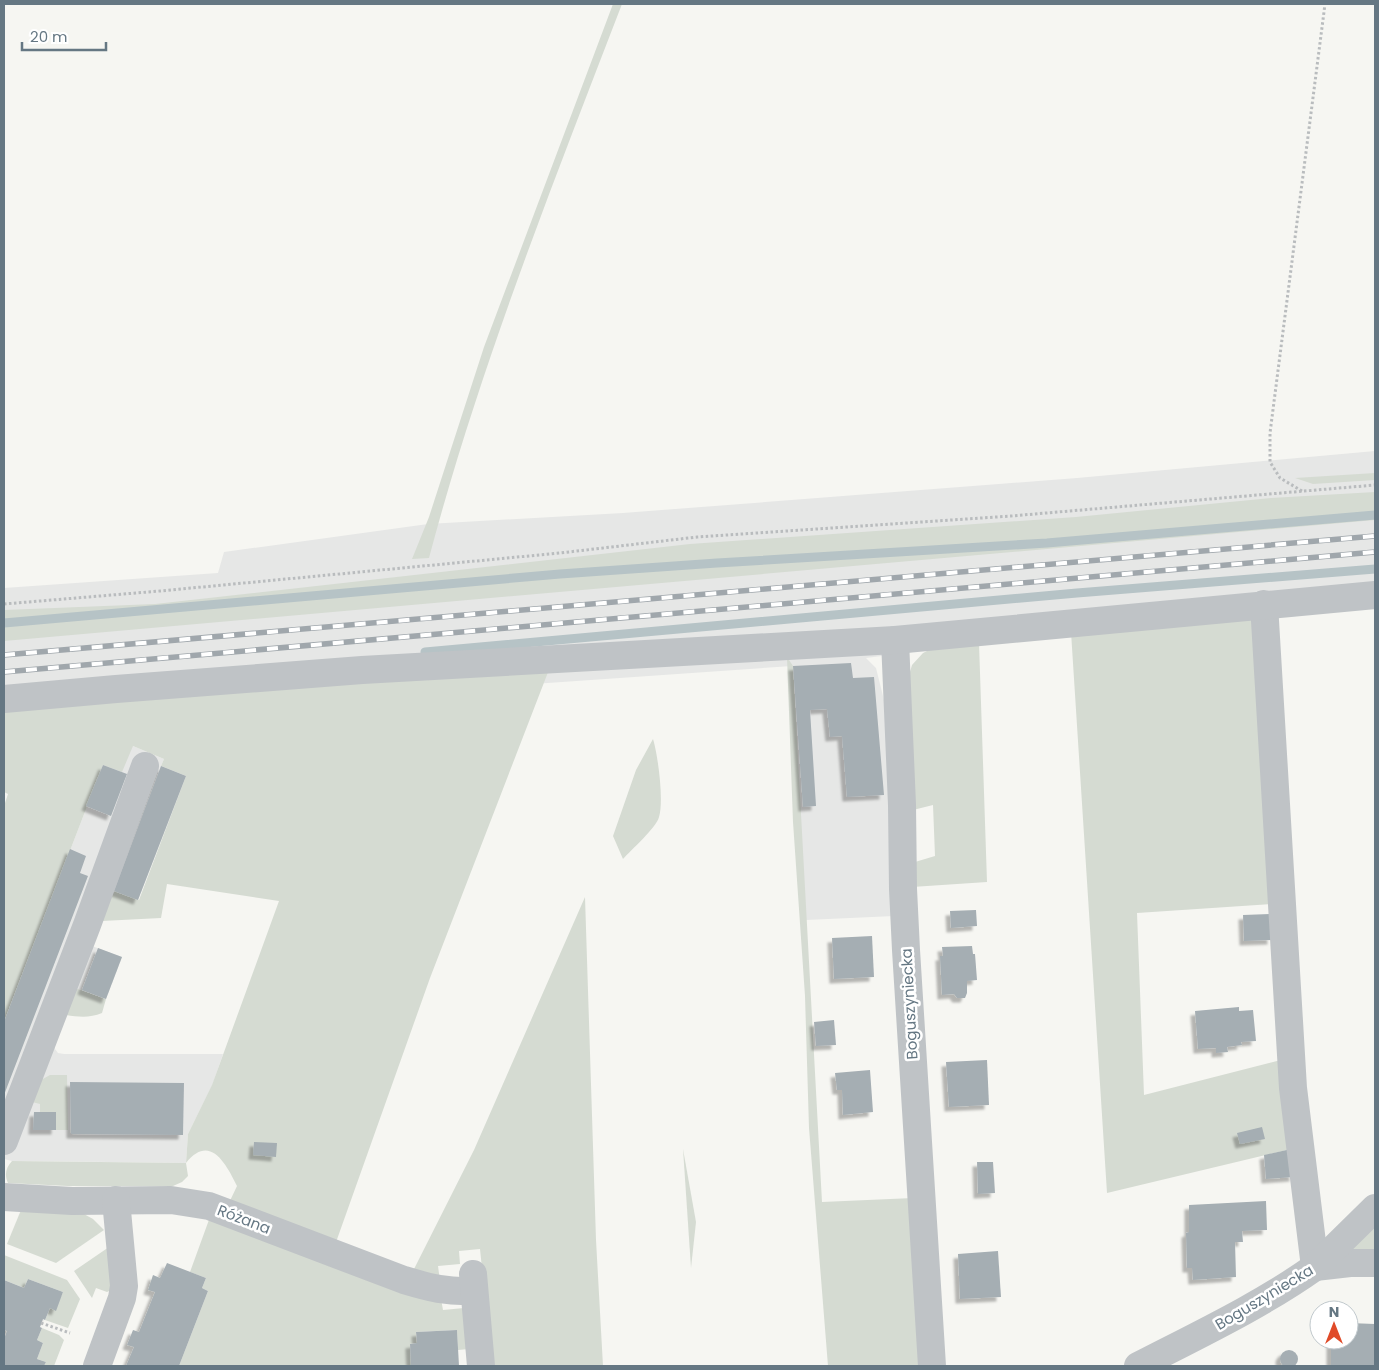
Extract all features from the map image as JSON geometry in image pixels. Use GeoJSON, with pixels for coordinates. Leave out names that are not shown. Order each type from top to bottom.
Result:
{"type":"FeatureCollection","features":[{"type":"Feature","properties":{"kind":"street"},"geometry":{"type":"LineString","coordinates":[[4,699],[362,670],[895,640],[1375,595]]}},
{"type":"Feature","properties":{"kind":"street"},"geometry":{"type":"LineString","coordinates":[[1264,604],[1293,1088],[1315,1267],[1350,1263],[1375,1263]]}},
{"type":"Feature","properties":{"kind":"street","name":"Boguszyniecka"},"geometry":{"type":"LineString","coordinates":[[895,640],[906,950],[932,1366]]}},
{"type":"Feature","properties":{"kind":"street"},"geometry":{"type":"LineString","coordinates":[[4,1141],[87,925],[145,766]]}},
{"type":"Feature","properties":{"kind":"street","name":"Różana"},"geometry":{"type":"LineString","coordinates":[[4,1197],[37,1200],[171,1200],[209,1206],[437,1290],[455,1292],[473,1281],[480,1366]]}},
{"type":"Feature","properties":{"kind":"street"},"geometry":{"type":"LineString","coordinates":[[97,1366],[122,1298],[124,1286],[116,1200]]}},
{"type":"Feature","properties":{"kind":"street","name":"Boguszyniecka"},"geometry":{"type":"LineString","coordinates":[[1138,1366],[1251,1308],[1315,1267],[1375,1208]]}},
{"type":"Feature","properties":{"kind":"path"},"geometry":{"type":"LineString","coordinates":[[1303,491],[1280,478],[1270,462],[1270,433],[1325,4]]}},
{"type":"Feature","properties":{"kind":"path"},"geometry":{"type":"LineString","coordinates":[[4,604],[560,553],[697,537],[1011,516],[1375,485]]}},
{"type":"Feature","properties":{"kind":"path"},"geometry":{"type":"LineString","coordinates":[[42,1323],[70,1333]]}},
{"type":"Feature","properties":{"kind":"shaded area"},"geometry":{"type":"Polygon","coordinates":[[[613,4],[622,4],[518,278],[470,417],[429,558],[412,559],[429,517],[484,347],[613,4]]]}},
{"type":"Feature","properties":{"kind":"shaded area"},"geometry":{"type":"Polygon","coordinates":[[[1375,451],[1375,605],[975,644],[866,658],[876,668],[887,712],[894,916],[806,920],[792,666],[4,721],[4,588],[218,573],[224,552],[428,524],[623,513],[1077,478],[1375,451]]]}},
{"type":"Feature","properties":{"kind":"shaded area"},"geometry":{"type":"Polygon","coordinates":[[[1375,473],[1375,480],[1313,484],[1295,478],[1375,473]]]}},
{"type":"Feature","properties":{"kind":"shaded area"},"geometry":{"type":"Polygon","coordinates":[[[1375,492],[1375,520],[4,641],[4,610],[155,604],[690,544],[1076,517],[1271,498],[1375,492]]]}},
{"type":"Feature","properties":{"kind":"shaded area"},"geometry":{"type":"Polygon","coordinates":[[[1254,615],[1259,640],[1272,904],[1137,913],[1144,1095],[1281,1060],[1291,1149],[1107,1193],[1071,632],[979,643],[987,882],[912,887],[911,866],[915,862],[935,856],[933,805],[913,810],[908,806],[905,689],[912,665],[923,653],[957,639],[1161,620],[1254,615]]]}},
{"type":"Feature","properties":{"kind":"shaded area"},"geometry":{"type":"Polygon","coordinates":[[[787,657],[793,666],[822,1202],[913,1198],[924,1366],[828,1366],[809,1128],[805,996],[793,822],[787,657]]]}},
{"type":"Feature","properties":{"kind":"shaded area"},"geometry":{"type":"Polygon","coordinates":[[[550,667],[430,978],[335,1245],[228,1205],[237,1186],[222,1161],[210,1151],[195,1154],[186,1163],[188,1134],[212,1085],[279,901],[167,884],[161,918],[102,921],[114,891],[139,900],[186,776],[161,766],[164,759],[133,746],[122,772],[103,765],[4,1022],[4,806],[8,794],[4,792],[4,706],[550,667]]]}},
{"type":"Feature","properties":{"kind":"shaded area"},"geometry":{"type":"Polygon","coordinates":[[[653,739],[660,778],[661,800],[659,817],[649,832],[623,859],[613,836],[636,770],[653,739]]]}},
{"type":"Feature","properties":{"kind":"shaded area"},"geometry":{"type":"Polygon","coordinates":[[[133,746],[164,759],[161,766],[186,776],[138,900],[114,891],[92,946],[122,957],[106,999],[76,989],[54,1045],[55,1049],[58,1053],[64,1054],[223,1054],[212,1086],[188,1134],[186,1163],[12,1161],[4,1159],[4,1022],[103,765],[133,746]]]}},
{"type":"Feature","properties":{"kind":"shaded area"},"geometry":{"type":"Polygon","coordinates":[[[585,897],[596,1240],[603,1366],[492,1366],[480,1249],[459,1251],[460,1264],[438,1266],[440,1281],[412,1273],[474,1150],[585,897]]]}},
{"type":"Feature","properties":{"kind":"shaded area"},"geometry":{"type":"Polygon","coordinates":[[[76,989],[106,999],[102,1013],[84,1017],[66,1015],[76,989]]]}},
{"type":"Feature","properties":{"kind":"shaded area"},"geometry":{"type":"Polygon","coordinates":[[[50,1075],[67,1075],[68,1130],[56,1130],[56,1112],[40,1112],[40,1104],[32,1102],[41,1080],[50,1075]]]}},
{"type":"Feature","properties":{"kind":"shaded area"},"geometry":{"type":"Polygon","coordinates":[[[683,1149],[696,1222],[691,1268],[683,1149]]]}},
{"type":"Feature","properties":{"kind":"shaded area"},"geometry":{"type":"Polygon","coordinates":[[[12,1161],[186,1163],[188,1176],[182,1182],[173,1186],[68,1186],[8,1183],[6,1177],[7,1169],[12,1161]]]}},
{"type":"Feature","properties":{"kind":"shaded area"},"geometry":{"type":"Polygon","coordinates":[[[21,1210],[82,1213],[93,1219],[104,1230],[56,1263],[7,1244],[21,1210]]]}},
{"type":"Feature","properties":{"kind":"shaded area"},"geometry":{"type":"Polygon","coordinates":[[[210,1217],[441,1299],[443,1310],[464,1308],[469,1349],[458,1350],[457,1330],[416,1332],[417,1343],[410,1344],[411,1366],[179,1366],[208,1291],[202,1288],[206,1278],[190,1272],[210,1217]]]}},
{"type":"Feature","properties":{"kind":"shaded area"},"geometry":{"type":"Polygon","coordinates":[[[1375,1225],[1375,1256],[1348,1257],[1352,1247],[1375,1225]]]}},
{"type":"Feature","properties":{"kind":"shaded area"},"geometry":{"type":"Polygon","coordinates":[[[109,1247],[111,1290],[107,1292],[96,1288],[92,1298],[74,1271],[109,1247]]]}},
{"type":"Feature","properties":{"kind":"shaded area"},"geometry":{"type":"Polygon","coordinates":[[[4,1255],[67,1280],[80,1299],[68,1328],[45,1320],[50,1308],[55,1310],[63,1292],[28,1279],[24,1288],[4,1280],[4,1255]]]}},
{"type":"Feature","properties":{"kind":"shaded area"},"geometry":{"type":"Polygon","coordinates":[[[42,1328],[59,1335],[64,1340],[54,1366],[44,1366],[46,1362],[37,1359],[43,1343],[37,1340],[42,1328]]]}},
{"type":"Feature","properties":{"kind":"building"},"geometry":{"type":"Polygon","coordinates":[[[851,663],[853,678],[874,677],[884,795],[847,797],[842,736],[830,737],[827,709],[810,710],[816,806],[803,807],[793,666],[851,663]]]}},
{"type":"Feature","properties":{"kind":"building"},"geometry":{"type":"Polygon","coordinates":[[[103,765],[127,774],[111,816],[86,806],[103,765]]]}},
{"type":"Feature","properties":{"kind":"building"},"geometry":{"type":"Polygon","coordinates":[[[161,766],[186,776],[138,900],[114,891],[161,766]]]}},
{"type":"Feature","properties":{"kind":"building"},"geometry":{"type":"Polygon","coordinates":[[[70,849],[86,856],[80,873],[88,876],[4,1095],[4,1022],[70,849]]]}},
{"type":"Feature","properties":{"kind":"building"},"geometry":{"type":"Polygon","coordinates":[[[976,910],[977,926],[951,928],[950,911],[976,910]]]}},
{"type":"Feature","properties":{"kind":"building"},"geometry":{"type":"Polygon","coordinates":[[[1270,914],[1272,940],[1244,941],[1243,915],[1270,914]]]}},
{"type":"Feature","properties":{"kind":"building"},"geometry":{"type":"Polygon","coordinates":[[[872,936],[874,977],[834,979],[832,938],[872,936]]]}},
{"type":"Feature","properties":{"kind":"building"},"geometry":{"type":"Polygon","coordinates":[[[972,946],[973,954],[975,954],[977,980],[967,981],[965,998],[957,998],[954,994],[942,995],[940,956],[943,956],[942,947],[972,946]]]}},
{"type":"Feature","properties":{"kind":"building"},"geometry":{"type":"Polygon","coordinates":[[[98,948],[122,957],[106,999],[82,990],[98,948]]]}},
{"type":"Feature","properties":{"kind":"building"},"geometry":{"type":"Polygon","coordinates":[[[1239,1007],[1239,1011],[1253,1010],[1256,1041],[1241,1042],[1242,1045],[1227,1047],[1228,1052],[1216,1053],[1216,1048],[1198,1049],[1195,1011],[1239,1007]]]}},
{"type":"Feature","properties":{"kind":"building"},"geometry":{"type":"Polygon","coordinates":[[[834,1020],[836,1045],[816,1046],[814,1022],[834,1020]]]}},
{"type":"Feature","properties":{"kind":"building"},"geometry":{"type":"Polygon","coordinates":[[[987,1060],[989,1105],[949,1107],[946,1062],[987,1060]]]}},
{"type":"Feature","properties":{"kind":"building"},"geometry":{"type":"Polygon","coordinates":[[[870,1070],[873,1112],[843,1115],[842,1090],[837,1090],[835,1073],[870,1070]]]}},
{"type":"Feature","properties":{"kind":"building"},"geometry":{"type":"Polygon","coordinates":[[[70,1082],[184,1083],[183,1135],[71,1134],[70,1082]]]}},
{"type":"Feature","properties":{"kind":"building"},"geometry":{"type":"Polygon","coordinates":[[[34,1112],[56,1112],[56,1130],[33,1130],[34,1112]]]}},
{"type":"Feature","properties":{"kind":"building"},"geometry":{"type":"Polygon","coordinates":[[[1262,1127],[1265,1139],[1240,1144],[1237,1133],[1262,1127]]]}},
{"type":"Feature","properties":{"kind":"building"},"geometry":{"type":"Polygon","coordinates":[[[254,1142],[277,1143],[276,1157],[253,1155],[254,1142]]]}},
{"type":"Feature","properties":{"kind":"building"},"geometry":{"type":"Polygon","coordinates":[[[1291,1149],[1294,1177],[1266,1179],[1264,1155],[1291,1149]]]}},
{"type":"Feature","properties":{"kind":"building"},"geometry":{"type":"Polygon","coordinates":[[[977,1162],[993,1162],[995,1193],[978,1194],[977,1162]]]}},
{"type":"Feature","properties":{"kind":"building"},"geometry":{"type":"Polygon","coordinates":[[[1266,1201],[1267,1230],[1242,1231],[1243,1242],[1235,1242],[1236,1277],[1193,1280],[1192,1268],[1187,1268],[1186,1233],[1189,1232],[1189,1205],[1266,1201]]]}},
{"type":"Feature","properties":{"kind":"building"},"geometry":{"type":"Polygon","coordinates":[[[998,1251],[1001,1297],[960,1299],[958,1254],[998,1251]]]}},
{"type":"Feature","properties":{"kind":"building"},"geometry":{"type":"Polygon","coordinates":[[[167,1263],[206,1278],[202,1288],[208,1291],[179,1366],[126,1366],[134,1347],[127,1345],[133,1330],[139,1332],[155,1292],[148,1290],[153,1275],[160,1278],[167,1263]]]}},
{"type":"Feature","properties":{"kind":"building"},"geometry":{"type":"Polygon","coordinates":[[[28,1279],[63,1292],[56,1311],[50,1308],[40,1327],[42,1328],[37,1340],[43,1343],[37,1359],[46,1362],[44,1366],[4,1366],[4,1339],[7,1331],[4,1330],[4,1280],[24,1288],[28,1279]]]}},
{"type":"Feature","properties":{"kind":"building"},"geometry":{"type":"Polygon","coordinates":[[[1359,1323],[1375,1324],[1375,1366],[1331,1365],[1331,1350],[1359,1350],[1359,1323]]]}},
{"type":"Feature","properties":{"kind":"building"},"geometry":{"type":"Polygon","coordinates":[[[457,1330],[459,1366],[411,1366],[410,1344],[417,1343],[416,1332],[457,1330]]]}},
{"type":"Feature","properties":{"kind":"building"},"geometry":{"type":"Polygon","coordinates":[[[1289,1350],[1295,1353],[1298,1359],[1295,1365],[1289,1368],[1283,1365],[1280,1359],[1283,1353],[1289,1350]]]}},
{"type":"Feature","properties":{"kind":"waterway"},"geometry":{"type":"LineString","coordinates":[[4,623],[560,574],[1047,543],[1375,515]]}},
{"type":"Feature","properties":{"kind":"waterway"},"geometry":{"type":"LineString","coordinates":[[425,652],[1077,593],[1375,569]]}},
{"type":"Feature","properties":{"kind":"railway"},"geometry":{"type":"LineString","coordinates":[[4,655],[1375,536]]}},
{"type":"Feature","properties":{"kind":"railway"},"geometry":{"type":"LineString","coordinates":[[4,672],[1375,552]]}}]}
